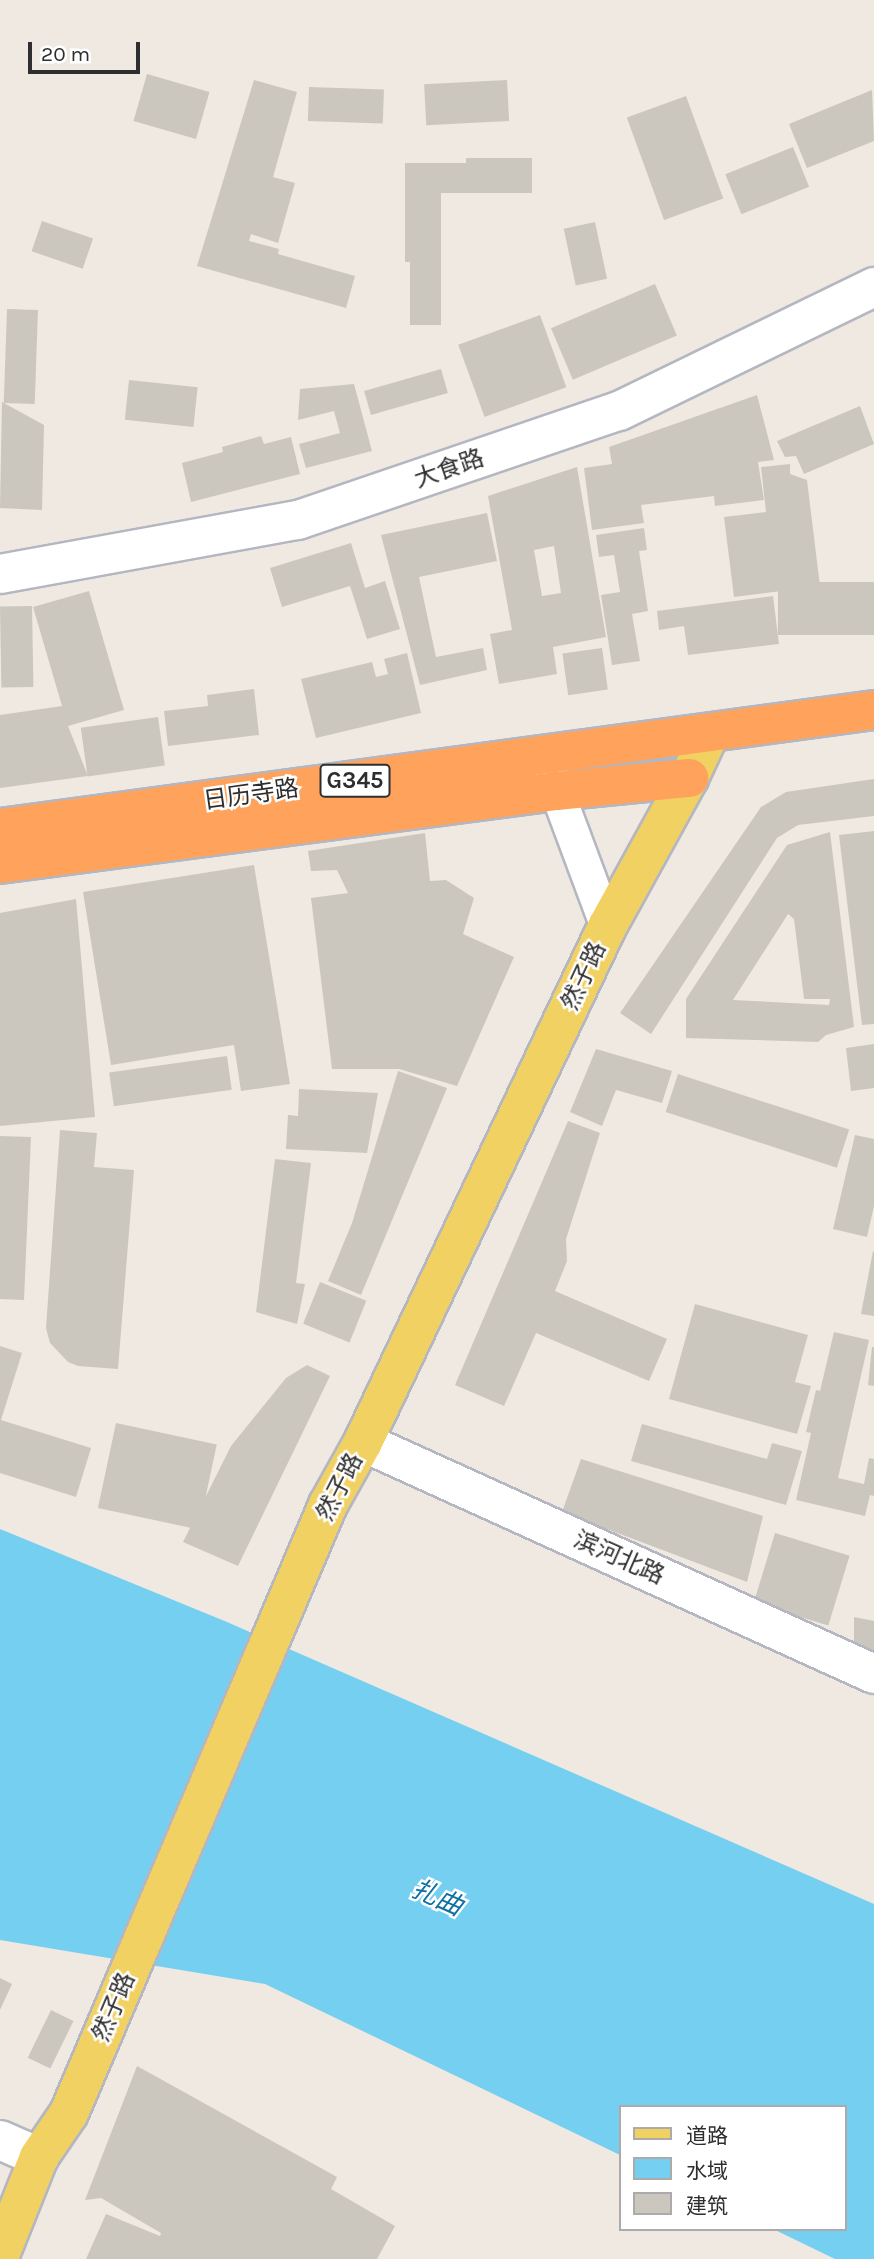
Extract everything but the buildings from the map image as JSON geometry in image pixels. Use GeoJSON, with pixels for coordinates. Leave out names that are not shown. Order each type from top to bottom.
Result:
{"type":"FeatureCollection","features":[{"type":"Feature","properties":{"kind":"highway","name":"G345"},"geometry":{"type":"LineString","coordinates":[[710,733],[874,710]]}},
{"type":"Feature","properties":{"kind":"highway","name":"日历寺路"},"geometry":{"type":"LineString","coordinates":[[0,864],[550,773],[710,733]]}},
{"type":"Feature","properties":{"kind":"highway","name":"日历寺路"},"geometry":{"type":"LineString","coordinates":[[0,828],[550,773],[689,778]]}},
{"type":"Feature","properties":{"kind":"main road","name":"然子路"},"geometry":{"type":"LineString","coordinates":[[0,2255],[39,2157],[69,2112],[328,1505],[363,1442],[607,927],[689,778],[710,733]]}},
{"type":"Feature","properties":{"kind":"street","name":"大食路"},"geometry":{"type":"LineString","coordinates":[[0,574],[298,520],[619,411],[874,288]]}},
{"type":"Feature","properties":{"kind":"street"},"geometry":{"type":"LineString","coordinates":[[550,773],[607,927]]}},
{"type":"Feature","properties":{"kind":"street","name":"滨河北路"},"geometry":{"type":"LineString","coordinates":[[363,1442],[874,1674]]}},
{"type":"Feature","properties":{"kind":"street"},"geometry":{"type":"LineString","coordinates":[[0,2140],[39,2157]]}},
{"type":"Feature","properties":{"kind":"water","name":"扎曲"},"geometry":{"type":"Polygon","coordinates":[[[0,1529],[227,1622],[874,1904],[874,2259],[835,2259],[777,2231],[846,2231],[846,2105],[618,2105],[618,2154],[265,1984],[0,1940],[0,1529]]]}}]}
